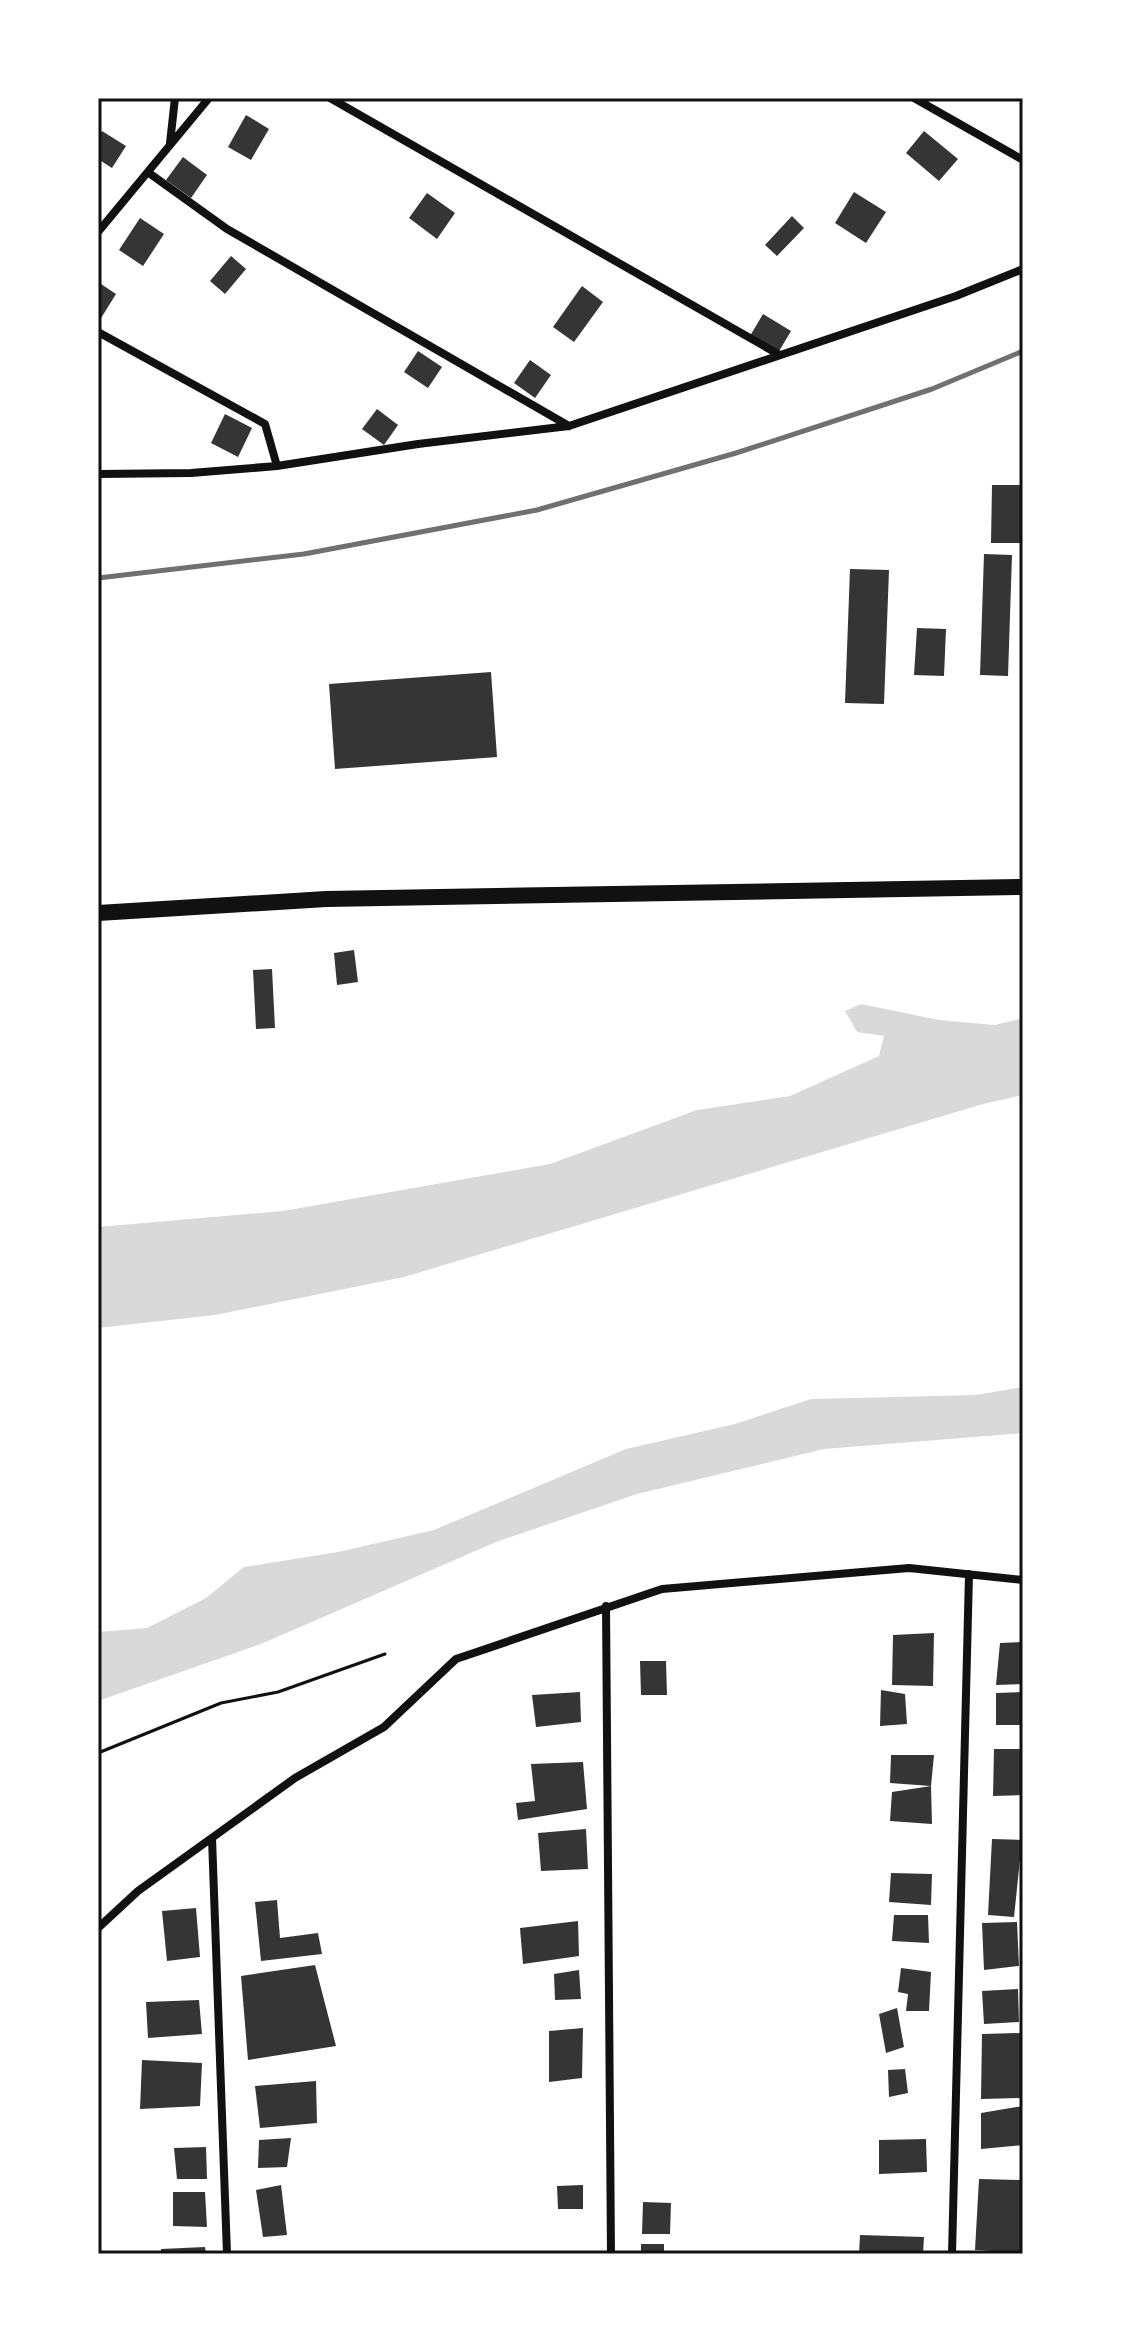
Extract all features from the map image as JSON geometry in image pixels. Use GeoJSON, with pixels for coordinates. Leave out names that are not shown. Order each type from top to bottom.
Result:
{"type":"FeatureCollection","features":[{"type":"Feature","properties":{"kind":"main road"},"geometry":{"type":"LineString","coordinates":[[98,913],[326,899],[1023,887]]}},
{"type":"Feature","properties":{"kind":"street"},"geometry":{"type":"LineString","coordinates":[[170,143],[175,98]]}},
{"type":"Feature","properties":{"kind":"street"},"geometry":{"type":"LineString","coordinates":[[98,232],[209,98]]}},
{"type":"Feature","properties":{"kind":"street"},"geometry":{"type":"LineString","coordinates":[[330,98],[778,354]]}},
{"type":"Feature","properties":{"kind":"street"},"geometry":{"type":"LineString","coordinates":[[914,98],[1023,160]]}},
{"type":"Feature","properties":{"kind":"street"},"geometry":{"type":"LineString","coordinates":[[149,173],[227,229],[569,426]]}},
{"type":"Feature","properties":{"kind":"street"},"geometry":{"type":"LineString","coordinates":[[98,474],[191,473],[277,466],[418,444],[569,426],[956,296],[1023,269]]}},
{"type":"Feature","properties":{"kind":"street"},"geometry":{"type":"LineString","coordinates":[[98,332],[265,424],[277,466]]}},
{"type":"Feature","properties":{"kind":"street"},"geometry":{"type":"LineString","coordinates":[[98,1928],[138,1891],[295,1778],[384,1727],[456,1659],[662,1589],[909,1568],[1023,1580]]}},
{"type":"Feature","properties":{"kind":"street"},"geometry":{"type":"LineString","coordinates":[[952,2254],[969,1574]]}},
{"type":"Feature","properties":{"kind":"street"},"geometry":{"type":"LineString","coordinates":[[606,1606],[611,2254]]}},
{"type":"Feature","properties":{"kind":"street"},"geometry":{"type":"LineString","coordinates":[[212,1838],[227,2254]]}},
{"type":"Feature","properties":{"kind":"path"},"geometry":{"type":"LineString","coordinates":[[98,1753],[221,1703],[278,1692],[385,1654]]}},
{"type":"Feature","properties":{"kind":"shaded area"},"geometry":{"type":"Polygon","coordinates":[[[861,1004],[939,1020],[995,1025],[1023,1018],[1023,1095],[983,1104],[404,1277],[215,1315],[98,1328],[98,1227],[283,1211],[550,1164],[697,1110],[790,1096],[879,1056],[884,1036],[857,1032],[845,1011],[861,1004]]]}},
{"type":"Feature","properties":{"kind":"shaded area"},"geometry":{"type":"Polygon","coordinates":[[[1023,1387],[1023,1433],[824,1449],[637,1494],[496,1542],[261,1644],[98,1701],[98,1632],[147,1628],[206,1598],[244,1567],[338,1552],[434,1530],[626,1449],[735,1424],[811,1399],[976,1395],[1023,1387]]]}},
{"type":"Feature","properties":{"kind":"building"},"geometry":{"type":"Polygon","coordinates":[[[246,115],[269,129],[251,160],[228,147],[246,115]]]}},
{"type":"Feature","properties":{"kind":"building"},"geometry":{"type":"Polygon","coordinates":[[[102,131],[126,146],[112,168],[98,159],[98,137],[102,131]]]}},
{"type":"Feature","properties":{"kind":"building"},"geometry":{"type":"Polygon","coordinates":[[[924,131],[958,159],[939,181],[906,153],[924,131]]]}},
{"type":"Feature","properties":{"kind":"building"},"geometry":{"type":"Polygon","coordinates":[[[183,157],[207,175],[191,198],[166,180],[183,157]]]}},
{"type":"Feature","properties":{"kind":"building"},"geometry":{"type":"Polygon","coordinates":[[[854,192],[886,212],[866,243],[835,223],[854,192]]]}},
{"type":"Feature","properties":{"kind":"building"},"geometry":{"type":"Polygon","coordinates":[[[427,193],[455,213],[437,239],[409,218],[427,193]]]}},
{"type":"Feature","properties":{"kind":"building"},"geometry":{"type":"Polygon","coordinates":[[[792,216],[804,228],[777,256],[765,245],[792,216]]]}},
{"type":"Feature","properties":{"kind":"building"},"geometry":{"type":"Polygon","coordinates":[[[140,218],[164,234],[143,266],[119,250],[140,218]]]}},
{"type":"Feature","properties":{"kind":"building"},"geometry":{"type":"Polygon","coordinates":[[[231,256],[246,269],[225,294],[210,281],[231,256]]]}},
{"type":"Feature","properties":{"kind":"building"},"geometry":{"type":"Polygon","coordinates":[[[98,282],[116,294],[98,323],[98,282]]]}},
{"type":"Feature","properties":{"kind":"building"},"geometry":{"type":"Polygon","coordinates":[[[582,286],[603,302],[574,342],[553,327],[582,286]]]}},
{"type":"Feature","properties":{"kind":"building"},"geometry":{"type":"Polygon","coordinates":[[[763,314],[791,331],[778,353],[750,336],[763,314]]]}},
{"type":"Feature","properties":{"kind":"building"},"geometry":{"type":"Polygon","coordinates":[[[418,351],[442,367],[428,388],[404,372],[418,351]]]}},
{"type":"Feature","properties":{"kind":"building"},"geometry":{"type":"Polygon","coordinates":[[[530,360],[551,375],[535,398],[514,383],[530,360]]]}},
{"type":"Feature","properties":{"kind":"building"},"geometry":{"type":"Polygon","coordinates":[[[377,409],[398,425],[384,445],[362,429],[377,409]]]}},
{"type":"Feature","properties":{"kind":"building"},"geometry":{"type":"Polygon","coordinates":[[[225,414],[252,428],[238,457],[211,443],[225,414]]]}},
{"type":"Feature","properties":{"kind":"building"},"geometry":{"type":"Polygon","coordinates":[[[992,485],[1023,485],[1023,543],[991,543],[992,485]]]}},
{"type":"Feature","properties":{"kind":"building"},"geometry":{"type":"Polygon","coordinates":[[[984,554],[1012,555],[1008,676],[980,675],[984,554]]]}},
{"type":"Feature","properties":{"kind":"building"},"geometry":{"type":"Polygon","coordinates":[[[850,569],[889,570],[884,704],[845,703],[850,569]]]}},
{"type":"Feature","properties":{"kind":"building"},"geometry":{"type":"Polygon","coordinates":[[[917,628],[946,629],[944,676],[914,675],[917,628]]]}},
{"type":"Feature","properties":{"kind":"building"},"geometry":{"type":"Polygon","coordinates":[[[491,672],[497,757],[335,769],[329,684],[491,672]]]}},
{"type":"Feature","properties":{"kind":"building"},"geometry":{"type":"Polygon","coordinates":[[[354,950],[358,982],[337,985],[334,953],[354,950]]]}},
{"type":"Feature","properties":{"kind":"building"},"geometry":{"type":"Polygon","coordinates":[[[272,969],[275,1028],[256,1029],[253,970],[272,969]]]}},
{"type":"Feature","properties":{"kind":"building"},"geometry":{"type":"Polygon","coordinates":[[[934,1633],[933,1686],[892,1685],[893,1635],[934,1633]]]}},
{"type":"Feature","properties":{"kind":"building"},"geometry":{"type":"Polygon","coordinates":[[[1023,1642],[1023,1684],[996,1685],[1000,1643],[1023,1642]]]}},
{"type":"Feature","properties":{"kind":"building"},"geometry":{"type":"Polygon","coordinates":[[[640,1661],[666,1661],[667,1695],[641,1695],[640,1661]]]}},
{"type":"Feature","properties":{"kind":"building"},"geometry":{"type":"Polygon","coordinates":[[[881,1690],[905,1694],[907,1724],[880,1726],[881,1690]]]}},
{"type":"Feature","properties":{"kind":"building"},"geometry":{"type":"Polygon","coordinates":[[[580,1692],[581,1722],[536,1727],[532,1695],[580,1692]]]}},
{"type":"Feature","properties":{"kind":"building"},"geometry":{"type":"Polygon","coordinates":[[[1023,1692],[1023,1725],[996,1725],[996,1693],[1023,1692]]]}},
{"type":"Feature","properties":{"kind":"building"},"geometry":{"type":"Polygon","coordinates":[[[994,1749],[1023,1749],[1023,1795],[993,1796],[994,1749]]]}},
{"type":"Feature","properties":{"kind":"building"},"geometry":{"type":"Polygon","coordinates":[[[891,1755],[934,1755],[931,1786],[890,1783],[891,1755]]]}},
{"type":"Feature","properties":{"kind":"building"},"geometry":{"type":"Polygon","coordinates":[[[583,1762],[587,1809],[518,1820],[516,1803],[535,1801],[531,1764],[583,1762]]]}},
{"type":"Feature","properties":{"kind":"building"},"geometry":{"type":"Polygon","coordinates":[[[931,1786],[932,1824],[890,1821],[892,1792],[931,1786]]]}},
{"type":"Feature","properties":{"kind":"building"},"geometry":{"type":"Polygon","coordinates":[[[586,1829],[588,1869],[541,1871],[538,1833],[586,1829]]]}},
{"type":"Feature","properties":{"kind":"building"},"geometry":{"type":"Polygon","coordinates":[[[992,1839],[1022,1840],[1014,1917],[988,1915],[992,1839]]]}},
{"type":"Feature","properties":{"kind":"building"},"geometry":{"type":"Polygon","coordinates":[[[891,1873],[932,1874],[931,1905],[889,1902],[891,1873]]]}},
{"type":"Feature","properties":{"kind":"building"},"geometry":{"type":"Polygon","coordinates":[[[277,1900],[280,1938],[318,1933],[322,1954],[261,1961],[255,1902],[277,1900]]]}},
{"type":"Feature","properties":{"kind":"building"},"geometry":{"type":"Polygon","coordinates":[[[196,1908],[200,1957],[167,1961],[162,1911],[196,1908]]]}},
{"type":"Feature","properties":{"kind":"building"},"geometry":{"type":"Polygon","coordinates":[[[894,1915],[928,1915],[929,1943],[892,1941],[894,1915]]]}},
{"type":"Feature","properties":{"kind":"building"},"geometry":{"type":"Polygon","coordinates":[[[578,1921],[579,1956],[523,1964],[520,1928],[578,1921]]]}},
{"type":"Feature","properties":{"kind":"building"},"geometry":{"type":"Polygon","coordinates":[[[1017,1922],[1019,1966],[984,1970],[982,1923],[1017,1922]]]}},
{"type":"Feature","properties":{"kind":"building"},"geometry":{"type":"Polygon","coordinates":[[[315,1965],[336,2046],[248,2060],[241,1976],[315,1965]]]}},
{"type":"Feature","properties":{"kind":"building"},"geometry":{"type":"Polygon","coordinates":[[[901,1968],[931,1972],[929,2011],[906,2011],[908,1994],[898,1992],[901,1968]]]}},
{"type":"Feature","properties":{"kind":"building"},"geometry":{"type":"Polygon","coordinates":[[[579,1970],[581,1999],[555,2000],[554,1974],[579,1970]]]}},
{"type":"Feature","properties":{"kind":"building"},"geometry":{"type":"Polygon","coordinates":[[[1018,1989],[1019,2022],[984,2024],[982,1991],[1018,1989]]]}},
{"type":"Feature","properties":{"kind":"building"},"geometry":{"type":"Polygon","coordinates":[[[199,2000],[202,2034],[148,2038],[146,2002],[199,2000]]]}},
{"type":"Feature","properties":{"kind":"building"},"geometry":{"type":"Polygon","coordinates":[[[897,2008],[904,2047],[886,2053],[879,2014],[897,2008]]]}},
{"type":"Feature","properties":{"kind":"building"},"geometry":{"type":"Polygon","coordinates":[[[583,2028],[582,2078],[549,2082],[549,2031],[583,2028]]]}},
{"type":"Feature","properties":{"kind":"building"},"geometry":{"type":"Polygon","coordinates":[[[1023,2033],[1023,2098],[981,2099],[982,2034],[1023,2033]]]}},
{"type":"Feature","properties":{"kind":"building"},"geometry":{"type":"Polygon","coordinates":[[[142,2060],[202,2063],[200,2106],[140,2109],[142,2060]]]}},
{"type":"Feature","properties":{"kind":"building"},"geometry":{"type":"Polygon","coordinates":[[[905,2069],[908,2093],[889,2097],[888,2070],[905,2069]]]}},
{"type":"Feature","properties":{"kind":"building"},"geometry":{"type":"Polygon","coordinates":[[[316,2081],[317,2123],[260,2128],[255,2086],[316,2081]]]}},
{"type":"Feature","properties":{"kind":"building"},"geometry":{"type":"Polygon","coordinates":[[[1023,2106],[1023,2145],[981,2149],[981,2113],[1023,2106]]]}},
{"type":"Feature","properties":{"kind":"building"},"geometry":{"type":"Polygon","coordinates":[[[291,2138],[287,2167],[258,2168],[259,2140],[291,2138]]]}},
{"type":"Feature","properties":{"kind":"building"},"geometry":{"type":"Polygon","coordinates":[[[926,2139],[927,2172],[879,2174],[879,2140],[926,2139]]]}},
{"type":"Feature","properties":{"kind":"building"},"geometry":{"type":"Polygon","coordinates":[[[206,2147],[207,2179],[177,2179],[174,2148],[206,2147]]]}},
{"type":"Feature","properties":{"kind":"building"},"geometry":{"type":"Polygon","coordinates":[[[979,2179],[1023,2180],[1023,2253],[975,2250],[979,2179]]]}},
{"type":"Feature","properties":{"kind":"building"},"geometry":{"type":"Polygon","coordinates":[[[281,2185],[287,2235],[263,2237],[256,2190],[281,2185]]]}},
{"type":"Feature","properties":{"kind":"building"},"geometry":{"type":"Polygon","coordinates":[[[583,2185],[583,2209],[558,2209],[557,2186],[583,2185]]]}},
{"type":"Feature","properties":{"kind":"building"},"geometry":{"type":"Polygon","coordinates":[[[173,2192],[205,2192],[207,2227],[173,2226],[173,2192]]]}},
{"type":"Feature","properties":{"kind":"building"},"geometry":{"type":"Polygon","coordinates":[[[643,2202],[671,2203],[670,2234],[642,2234],[643,2202]]]}},
{"type":"Feature","properties":{"kind":"building"},"geometry":{"type":"Polygon","coordinates":[[[860,2235],[924,2237],[923,2254],[859,2254],[860,2235]]]}},
{"type":"Feature","properties":{"kind":"building"},"geometry":{"type":"Polygon","coordinates":[[[641,2244],[664,2244],[664,2254],[641,2254],[641,2244]]]}},
{"type":"Feature","properties":{"kind":"building"},"geometry":{"type":"Polygon","coordinates":[[[205,2247],[206,2254],[161,2254],[161,2249],[205,2247]]]}},
{"type":"Feature","properties":{"kind":"railway"},"geometry":{"type":"LineString","coordinates":[[98,578],[304,554],[537,510],[736,453],[932,389],[1023,351]]}}]}
